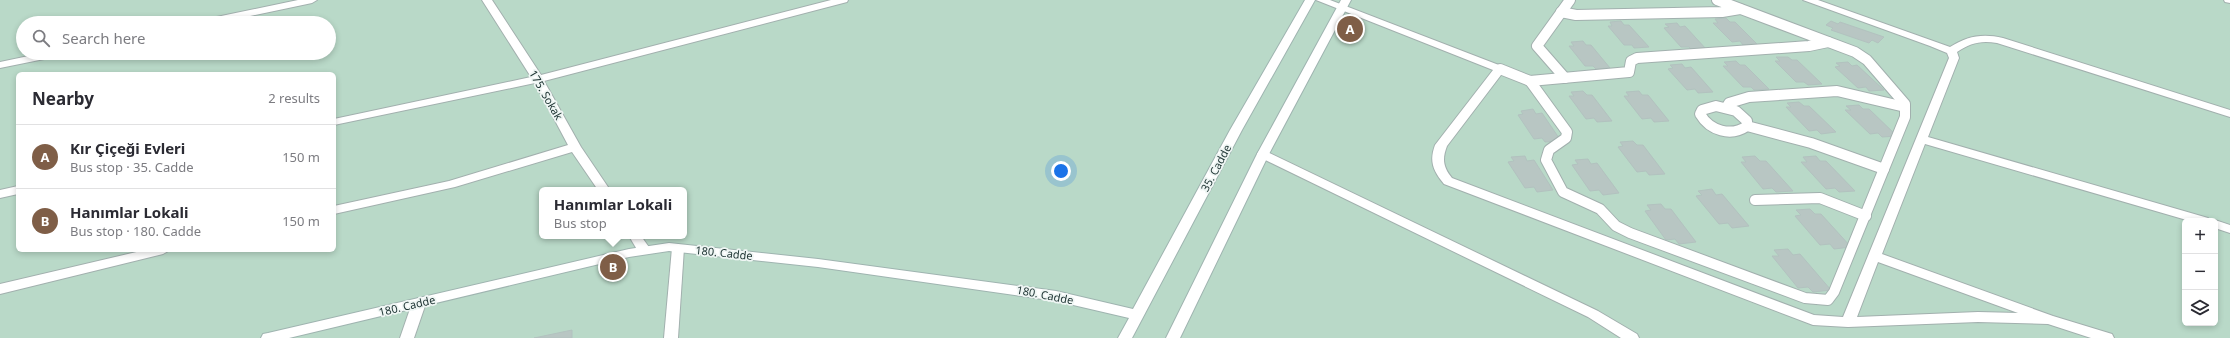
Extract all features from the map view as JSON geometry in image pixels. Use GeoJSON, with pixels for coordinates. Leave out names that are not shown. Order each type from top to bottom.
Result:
{"type":"FeatureCollection","features":[{"type":"Feature","properties":{"kind":"street"},"geometry":{"type":"LineString","coordinates":[[235,16],[312,0]]}},
{"type":"Feature","properties":{"kind":"street","name":"175. Sokak"},"geometry":{"type":"LineString","coordinates":[[487,0],[538,79],[575,147],[602,187]]}},
{"type":"Feature","properties":{"kind":"street"},"geometry":{"type":"LineString","coordinates":[[336,122],[538,79],[843,0]]}},
{"type":"Feature","properties":{"kind":"street","name":"35. Cadde"},"geometry":{"type":"LineString","coordinates":[[1125,338],[1236,130],[1310,0]]}},
{"type":"Feature","properties":{"kind":"street"},"geometry":{"type":"LineString","coordinates":[[1321,0],[1344,4],[1500,69],[1441,145],[1436,156],[1437,164],[1440,172],[1448,181],[1814,320],[1848,322],[1978,317],[2048,319]]}},
{"type":"Feature","properties":{"kind":"street"},"geometry":{"type":"LineString","coordinates":[[1808,0],[1951,51],[1954,58],[1848,322]]}},
{"type":"Feature","properties":{"kind":"street"},"geometry":{"type":"LineString","coordinates":[[1173,338],[1263,154],[1344,4]]}},
{"type":"Feature","properties":{"kind":"street"},"geometry":{"type":"LineString","coordinates":[[1951,51],[1965,41],[1974,38],[1999,40],[2230,114]]}},
{"type":"Feature","properties":{"kind":"street"},"geometry":{"type":"LineString","coordinates":[[0,65],[25,60]]}},
{"type":"Feature","properties":{"kind":"street"},"geometry":{"type":"LineString","coordinates":[[1921,140],[2194,218]]}},
{"type":"Feature","properties":{"kind":"street"},"geometry":{"type":"LineString","coordinates":[[336,210],[452,184],[575,147]]}},
{"type":"Feature","properties":{"kind":"street"},"geometry":{"type":"LineString","coordinates":[[1263,154],[1593,314],[1632,338]]}},
{"type":"Feature","properties":{"kind":"street"},"geometry":{"type":"LineString","coordinates":[[0,194],[16,190]]}},
{"type":"Feature","properties":{"kind":"street"},"geometry":{"type":"LineString","coordinates":[[2218,225],[2230,229]]}},
{"type":"Feature","properties":{"kind":"street"},"geometry":{"type":"LineString","coordinates":[[637,239],[644,250]]}},
{"type":"Feature","properties":{"kind":"street"},"geometry":{"type":"LineString","coordinates":[[671,338],[678,248]]}},
{"type":"Feature","properties":{"kind":"street","name":"180. Cadde"},"geometry":{"type":"LineString","coordinates":[[268,338],[644,250],[678,248],[818,263],[1012,289],[1056,296],[1137,315]]}},
{"type":"Feature","properties":{"kind":"street"},"geometry":{"type":"LineString","coordinates":[[0,288],[154,252]]}},
{"type":"Feature","properties":{"kind":"street"},"geometry":{"type":"LineString","coordinates":[[1874,256],[2048,319],[2108,338]]}},
{"type":"Feature","properties":{"kind":"street"},"geometry":{"type":"LineString","coordinates":[[407,338],[419,303]]}},
{"type":"Feature","properties":{"kind":"lane"},"geometry":{"type":"LineString","coordinates":[[1565,78],[1537,48],[1570,0]]}},
{"type":"Feature","properties":{"kind":"lane"},"geometry":{"type":"LineString","coordinates":[[1530,81],[1567,132],[1566,138],[1549,150],[1546,155],[1549,169],[1560,188],[1572,198],[1600,209],[1620,229],[1630,233],[1805,298],[1823,301],[1828,300],[1834,292],[1866,216],[1905,117],[1905,107],[1894,90],[1867,60],[1855,52],[1717,0]]}},
{"type":"Feature","properties":{"kind":"lane"},"geometry":{"type":"LineString","coordinates":[[1561,12],[1583,14],[1722,12],[1741,9]]}},
{"type":"Feature","properties":{"kind":"lane"},"geometry":{"type":"LineString","coordinates":[[1500,69],[1530,81],[1624,74],[1629,72],[1631,61],[1637,58],[1809,46],[1828,42]]}},
{"type":"Feature","properties":{"kind":"lane"},"geometry":{"type":"LineString","coordinates":[[1726,108],[1729,103],[1749,97],[1837,91],[1905,107]]}},
{"type":"Feature","properties":{"kind":"lane"},"geometry":{"type":"LineString","coordinates":[[1708,107],[1726,108],[1743,116],[1747,121],[1747,126],[1743,130],[1735,132],[1716,129],[1707,125],[1700,114],[1702,110],[1708,107]]}},
{"type":"Feature","properties":{"kind":"lane"},"geometry":{"type":"LineString","coordinates":[[1747,126],[1811,143],[1884,169]]}},
{"type":"Feature","properties":{"kind":"lane"},"geometry":{"type":"LineString","coordinates":[[1755,200],[1820,198],[1866,216]]}},
{"type":"Feature","properties":{"kind":"green space"},"geometry":{"type":"Polygon","coordinates":[[[0,0],[2230,0],[2230,338],[0,338],[0,0]]]}},
{"type":"Feature","properties":{"kind":"building"},"geometry":{"type":"Polygon","coordinates":[[[1726,18],[1730,22],[1735,22],[1757,44],[1743,45],[1740,41],[1732,42],[1713,23],[1718,23],[1715,19],[1726,18]]]}},
{"type":"Feature","properties":{"kind":"building"},"geometry":{"type":"Polygon","coordinates":[[[1621,21],[1624,25],[1629,25],[1649,47],[1634,48],[1632,45],[1624,45],[1608,26],[1612,26],[1610,22],[1621,21]]]}},
{"type":"Feature","properties":{"kind":"building"},"geometry":{"type":"Polygon","coordinates":[[[1831,21],[1838,24],[1840,22],[1884,37],[1878,43],[1872,40],[1869,43],[1831,30],[1833,28],[1826,25],[1831,21]]]}},
{"type":"Feature","properties":{"kind":"building"},"geometry":{"type":"Polygon","coordinates":[[[1677,23],[1680,27],[1685,26],[1706,49],[1692,50],[1689,47],[1681,47],[1664,28],[1669,27],[1665,24],[1677,23]]]}},
{"type":"Feature","properties":{"kind":"building"},"geometry":{"type":"Polygon","coordinates":[[[1583,41],[1586,45],[1591,45],[1610,68],[1596,69],[1593,66],[1585,66],[1569,46],[1574,46],[1571,42],[1583,41]]]}},
{"type":"Feature","properties":{"kind":"building"},"geometry":{"type":"Polygon","coordinates":[[[1776,57],[1788,57],[1792,60],[1797,60],[1822,84],[1808,85],[1804,82],[1796,82],[1775,61],[1780,61],[1776,57]]]}},
{"type":"Feature","properties":{"kind":"building"},"geometry":{"type":"Polygon","coordinates":[[[1736,61],[1740,65],[1745,65],[1769,89],[1754,90],[1751,87],[1743,87],[1723,66],[1728,66],[1724,62],[1736,61]]]}},
{"type":"Feature","properties":{"kind":"building"},"geometry":{"type":"Polygon","coordinates":[[[1848,62],[1852,66],[1857,65],[1884,90],[1869,91],[1866,87],[1858,88],[1835,67],[1840,66],[1836,63],[1848,62]]]}},
{"type":"Feature","properties":{"kind":"building"},"geometry":{"type":"Polygon","coordinates":[[[1682,64],[1685,68],[1691,67],[1713,92],[1698,93],[1695,89],[1687,90],[1668,69],[1673,68],[1670,65],[1682,64]]]}},
{"type":"Feature","properties":{"kind":"building"},"geometry":{"type":"Polygon","coordinates":[[[1583,91],[1587,95],[1592,95],[1612,121],[1597,122],[1594,118],[1586,119],[1569,96],[1574,96],[1571,92],[1583,91]]]}},
{"type":"Feature","properties":{"kind":"building"},"geometry":{"type":"Polygon","coordinates":[[[1639,91],[1642,95],[1648,95],[1669,121],[1654,122],[1651,118],[1642,119],[1624,96],[1629,96],[1626,92],[1639,91]]]}},
{"type":"Feature","properties":{"kind":"building"},"geometry":{"type":"Polygon","coordinates":[[[1799,102],[1804,106],[1809,106],[1836,132],[1821,134],[1817,130],[1809,131],[1786,107],[1791,107],[1787,103],[1799,102]]]}},
{"type":"Feature","properties":{"kind":"building"},"geometry":{"type":"Polygon","coordinates":[[[1859,105],[1863,109],[1869,109],[1897,136],[1882,137],[1878,133],[1870,134],[1845,110],[1851,110],[1846,106],[1859,105]]]}},
{"type":"Feature","properties":{"kind":"building"},"geometry":{"type":"Polygon","coordinates":[[[1533,109],[1536,114],[1542,113],[1561,141],[1545,142],[1542,138],[1534,139],[1518,115],[1523,114],[1521,111],[1533,109]]]}},
{"type":"Feature","properties":{"kind":"building"},"geometry":{"type":"Polygon","coordinates":[[[1633,141],[1637,145],[1643,145],[1665,174],[1649,175],[1646,171],[1637,172],[1618,147],[1623,146],[1620,142],[1633,141]]]}},
{"type":"Feature","properties":{"kind":"building"},"geometry":{"type":"Polygon","coordinates":[[[1525,156],[1527,161],[1534,160],[1553,190],[1537,192],[1534,187],[1525,188],[1508,162],[1514,161],[1511,157],[1525,156]]]}},
{"type":"Feature","properties":{"kind":"building"},"geometry":{"type":"Polygon","coordinates":[[[1755,156],[1760,161],[1766,161],[1793,191],[1776,192],[1772,188],[1763,189],[1741,162],[1746,162],[1742,157],[1755,156]]]}},
{"type":"Feature","properties":{"kind":"building"},"geometry":{"type":"Polygon","coordinates":[[[1816,156],[1820,161],[1826,161],[1855,191],[1839,192],[1835,188],[1826,189],[1801,162],[1807,162],[1803,157],[1816,156]]]}},
{"type":"Feature","properties":{"kind":"building"},"geometry":{"type":"Polygon","coordinates":[[[1588,159],[1591,164],[1597,163],[1619,193],[1603,195],[1599,190],[1590,191],[1572,165],[1578,164],[1575,160],[1588,159]]]}},
{"type":"Feature","properties":{"kind":"building"},"geometry":{"type":"Polygon","coordinates":[[[1712,189],[1716,195],[1722,194],[1749,226],[1732,228],[1728,223],[1719,224],[1696,196],[1702,195],[1698,191],[1712,189]]]}},
{"type":"Feature","properties":{"kind":"building"},"geometry":{"type":"Polygon","coordinates":[[[1661,204],[1665,209],[1671,209],[1696,242],[1679,244],[1675,239],[1666,240],[1645,211],[1651,210],[1647,205],[1661,204]]]}},
{"type":"Feature","properties":{"kind":"building"},"geometry":{"type":"Polygon","coordinates":[[[1810,209],[1815,214],[1821,214],[1851,247],[1834,249],[1830,244],[1820,245],[1795,216],[1801,215],[1796,210],[1810,209]]]}},
{"type":"Feature","properties":{"kind":"building"},"geometry":{"type":"Polygon","coordinates":[[[1788,249],[1793,255],[1800,254],[1831,290],[1813,292],[1808,287],[1798,288],[1772,256],[1779,256],[1774,250],[1788,249]]]}},
{"type":"Feature","properties":{"kind":"building"},"geometry":{"type":"Polygon","coordinates":[[[572,330],[572,338],[534,338],[572,330]]]}},
{"type":"Feature","properties":{"kind":"place","name":"Kır Çiçeği Evleri"},"geometry":{"type":"Point","coordinates":[1350,29]}},
{"type":"Feature","properties":{"kind":"place","name":"Hanımlar Lokali"},"geometry":{"type":"Point","coordinates":[613,267]}}]}
